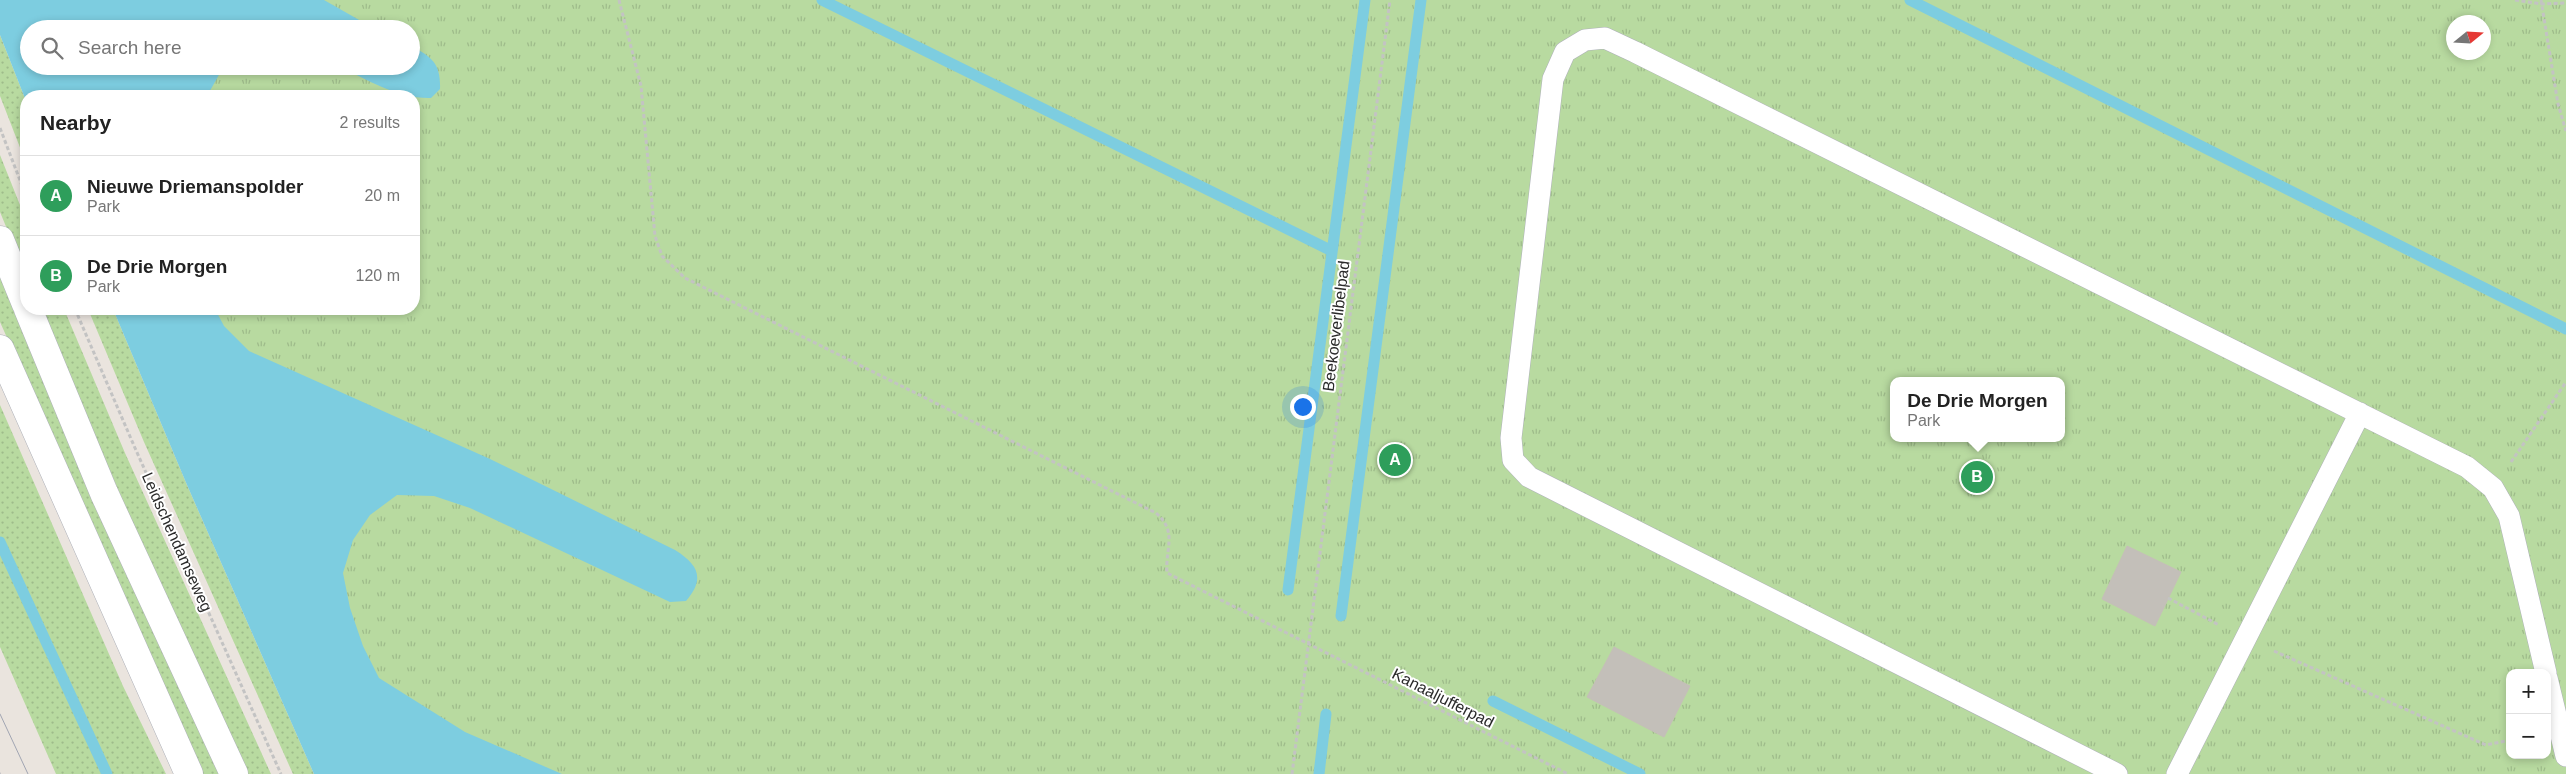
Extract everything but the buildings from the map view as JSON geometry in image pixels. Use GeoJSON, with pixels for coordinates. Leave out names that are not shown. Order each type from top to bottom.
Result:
{"type":"FeatureCollection","features":[{"type":"Feature","properties":{"kind":"main road"},"geometry":{"type":"LineString","coordinates":[[0,240],[20,289]]}},
{"type":"Feature","properties":{"kind":"main road"},"geometry":{"type":"LineString","coordinates":[[30,315],[104,493],[234,774]]}},
{"type":"Feature","properties":{"kind":"main road"},"geometry":{"type":"LineString","coordinates":[[0,349],[189,774]]}},
{"type":"Feature","properties":{"kind":"lane"},"geometry":{"type":"LineString","coordinates":[[2117,774],[1529,477],[1514,460],[1511,438],[1553,79],[1565,52],[1585,40],[1605,38],[2467,467],[2493,488],[2509,516],[2545,669]]}},
{"type":"Feature","properties":{"kind":"lane"},"geometry":{"type":"LineString","coordinates":[[2177,774],[2360,413]]}},
{"type":"Feature","properties":{"kind":"lane"},"geometry":{"type":"LineString","coordinates":[[2551,694],[2566,756]]}},
{"type":"Feature","properties":{"kind":"path","name":"Kanaaljufferpad"},"geometry":{"type":"LineString","coordinates":[[619,0],[641,86],[655,236],[662,256],[685,278],[1156,514],[1167,522],[1170,534],[1167,573],[1568,774]]}},
{"type":"Feature","properties":{"kind":"path","name":"Beekoeverlibelpad"},"geometry":{"type":"LineString","coordinates":[[1292,774],[1390,0]]}},
{"type":"Feature","properties":{"kind":"path"},"geometry":{"type":"LineString","coordinates":[[2515,0],[2566,3]]}},
{"type":"Feature","properties":{"kind":"path"},"geometry":{"type":"LineString","coordinates":[[2542,2],[2558,104],[2566,130]]}},
{"type":"Feature","properties":{"kind":"path"},"geometry":{"type":"LineString","coordinates":[[0,128],[20,180]]}},
{"type":"Feature","properties":{"kind":"path","name":"Leidschendamseweg"},"geometry":{"type":"LineString","coordinates":[[78,315],[134,448],[281,774]]}},
{"type":"Feature","properties":{"kind":"path"},"geometry":{"type":"LineString","coordinates":[[2493,488],[2566,382]]}},
{"type":"Feature","properties":{"kind":"path"},"geometry":{"type":"LineString","coordinates":[[2168,598],[2245,639],[2486,745],[2506,741]]}},
{"type":"Feature","properties":{"kind":"green space"},"geometry":{"type":"Polygon","coordinates":[[[42,0],[2566,0],[2566,774],[359,774],[167,315],[420,315],[420,90],[78,90],[72,75],[420,75],[420,20],[50,20],[42,0]]]}},
{"type":"Feature","properties":{"kind":"green space"},"geometry":{"type":"Polygon","coordinates":[[[0,35],[22,90],[20,90],[20,148],[0,96],[0,35]]]}},
{"type":"Feature","properties":{"kind":"green space"},"geometry":{"type":"Polygon","coordinates":[[[0,155],[20,205],[20,260],[0,212],[0,155]]]}},
{"type":"Feature","properties":{"kind":"green space"},"geometry":{"type":"Polygon","coordinates":[[[0,271],[222,774],[202,774],[0,322],[0,271]]]}},
{"type":"Feature","properties":{"kind":"green space"},"geometry":{"type":"Polygon","coordinates":[[[43,315],[67,315],[125,453],[271,774],[241,774],[43,315]]]}},
{"type":"Feature","properties":{"kind":"green space"},"geometry":{"type":"Polygon","coordinates":[[[91,315],[116,315],[187,485],[314,774],[293,774],[144,442],[91,315]]]}},
{"type":"Feature","properties":{"kind":"green space"},"geometry":{"type":"Polygon","coordinates":[[[0,405],[123,686],[166,774],[56,774],[0,647],[0,405]]]}},
{"type":"Feature","properties":{"kind":"water"},"geometry":{"type":"Polygon","coordinates":[[[0,0],[324,0],[359,20],[20,20],[20,75],[219,75],[210,90],[22,90],[0,35],[0,0]]]}},
{"type":"Feature","properties":{"kind":"water"},"geometry":{"type":"Polygon","coordinates":[[[420,51],[430,58],[437,68],[440,89],[431,98],[420,97],[420,90],[390,90],[356,75],[420,75],[420,51]]]}},
{"type":"Feature","properties":{"kind":"water"},"geometry":{"type":"Polygon","coordinates":[[[116,315],[218,315],[224,326],[249,351],[490,459],[675,550],[690,561],[694,567],[697,573],[696,586],[686,601],[670,602],[470,508],[434,496],[397,495],[370,515],[353,540],[343,573],[350,608],[363,646],[379,678],[465,732],[562,774],[314,774],[187,485],[116,315]]]}},
{"type":"Feature","properties":{"kind":"waterway"},"geometry":{"type":"LineString","coordinates":[[822,0],[1332,251]]}},
{"type":"Feature","properties":{"kind":"waterway"},"geometry":{"type":"LineString","coordinates":[[1288,590],[1365,0]]}},
{"type":"Feature","properties":{"kind":"waterway"},"geometry":{"type":"LineString","coordinates":[[1341,616],[1421,0]]}},
{"type":"Feature","properties":{"kind":"waterway"},"geometry":{"type":"LineString","coordinates":[[1910,0],[2566,329]]}},
{"type":"Feature","properties":{"kind":"waterway"},"geometry":{"type":"LineString","coordinates":[[0,542],[107,774]]}},
{"type":"Feature","properties":{"kind":"waterway"},"geometry":{"type":"LineString","coordinates":[[1493,701],[1640,774]]}},
{"type":"Feature","properties":{"kind":"waterway"},"geometry":{"type":"LineString","coordinates":[[1319,774],[1326,714]]}},
{"type":"Feature","properties":{"kind":"tram line"},"geometry":{"type":"LineString","coordinates":[[0,714],[28,774]]}},
{"type":"Feature","properties":{"kind":"place","name":"Nieuwe Driemanspolder"},"geometry":{"type":"Point","coordinates":[1395,460]}},
{"type":"Feature","properties":{"kind":"place","name":"De Drie Morgen"},"geometry":{"type":"Point","coordinates":[1977,477]}}]}
